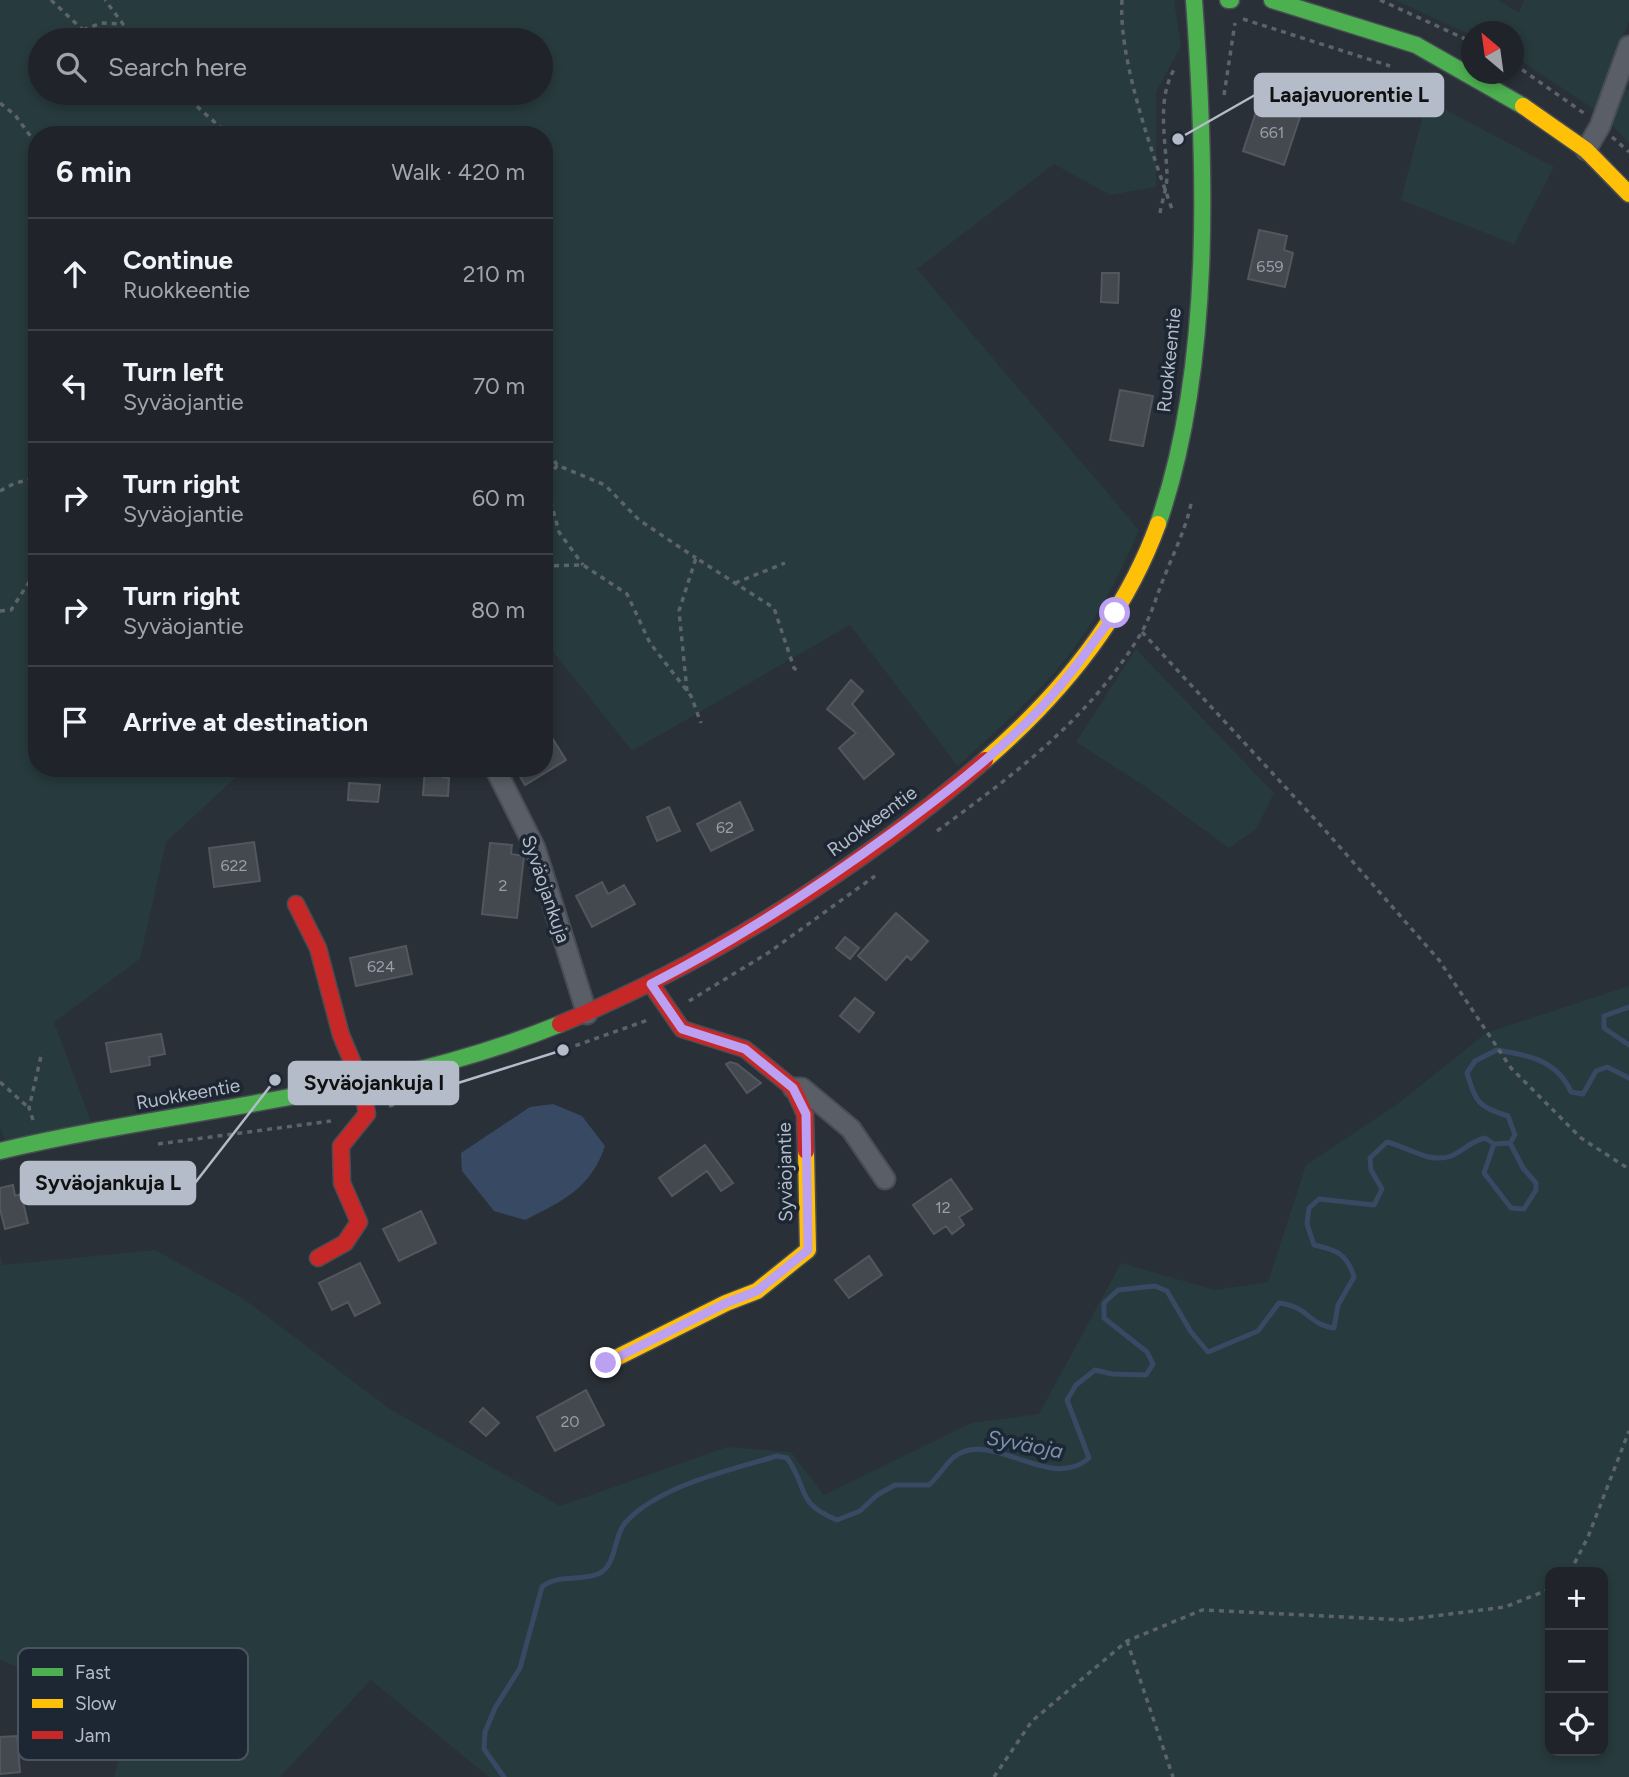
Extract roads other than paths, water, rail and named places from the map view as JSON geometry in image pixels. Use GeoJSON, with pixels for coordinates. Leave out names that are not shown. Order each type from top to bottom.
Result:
{"type":"FeatureCollection","features":[{"type":"Feature","properties":{"kind":"street","name":"Ruokkeentie"},"geometry":{"type":"LineString","coordinates":[[0,1151],[362,1085],[529,1038],[587,1014],[651,984],[754,929],[942,796],[993,754],[1037,712],[1078,665],[1115,613],[1142,562],[1162,510],[1180,444],[1190,390],[1202,225],[1198,51],[1194,0]]}},
{"type":"Feature","properties":{"kind":"street"},"geometry":{"type":"LineString","coordinates":[[1272,0],[1416,45],[1533,111],[1586,149],[1629,194]]}},
{"type":"Feature","properties":{"kind":"street"},"geometry":{"type":"LineString","coordinates":[[1586,149],[1600,126],[1629,46]]}},
{"type":"Feature","properties":{"kind":"street","name":"Syväojankuja"},"geometry":{"type":"LineString","coordinates":[[500,777],[535,848],[587,1014]]}},
{"type":"Feature","properties":{"kind":"street"},"geometry":{"type":"LineString","coordinates":[[296,904],[318,948],[341,1035],[362,1085],[367,1114],[341,1146],[342,1183],[359,1222],[345,1243],[318,1258]]}},
{"type":"Feature","properties":{"kind":"street","name":"Syväojantie"},"geometry":{"type":"LineString","coordinates":[[606,1363],[726,1303],[757,1291],[808,1250],[806,1114],[793,1088],[745,1049],[682,1029],[651,984]]}},
{"type":"Feature","properties":{"kind":"street"},"geometry":{"type":"LineString","coordinates":[[793,1088],[802,1088],[851,1129],[885,1179]]}},
{"type":"Feature","properties":{"kind":"water"},"geometry":{"type":"Polygon","coordinates":[[[553,1104],[582,1116],[605,1146],[592,1173],[574,1192],[525,1220],[494,1211],[462,1171],[461,1153],[530,1107],[553,1104]]]}},
{"type":"Feature","properties":{"kind":"waterway","name":"Syväoja"},"geometry":{"type":"LineString","coordinates":[[1629,1007],[1604,1016],[1604,1028],[1629,1045]]}},
{"type":"Feature","properties":{"kind":"waterway","name":"Syväoja"},"geometry":{"type":"LineString","coordinates":[[504,1777],[484,1749],[485,1732],[495,1708],[520,1668],[542,1587],[555,1580],[591,1576],[604,1570],[609,1565],[625,1523],[656,1499],[696,1481],[777,1456],[787,1458],[804,1494],[815,1508],[837,1520],[860,1511],[877,1495],[895,1485],[929,1485],[954,1457],[969,1450],[986,1450],[1057,1469],[1074,1467],[1089,1458],[1067,1400],[1076,1385],[1095,1370],[1112,1374],[1146,1375],[1153,1364],[1147,1352],[1104,1318],[1104,1303],[1118,1290],[1155,1286],[1167,1291],[1191,1332],[1208,1352],[1258,1331],[1279,1303],[1297,1308],[1318,1323],[1334,1328],[1338,1305],[1354,1277],[1348,1263],[1340,1254],[1314,1245],[1307,1224],[1309,1208],[1319,1199],[1374,1205],[1382,1189],[1371,1170],[1370,1158],[1387,1142],[1435,1158],[1451,1156],[1485,1138],[1494,1144],[1510,1143],[1515,1135],[1508,1116],[1484,1106],[1473,1091],[1467,1073],[1475,1061],[1497,1050],[1530,1057],[1550,1066],[1565,1081],[1571,1092],[1583,1094],[1596,1071],[1607,1067],[1629,1078]]}},
{"type":"Feature","properties":{"kind":"waterway"},"geometry":{"type":"LineString","coordinates":[[1494,1144],[1484,1173],[1511,1208],[1524,1209],[1536,1190],[1536,1183],[1523,1168],[1510,1143]]}},
{"type":"Feature","properties":{"kind":"place","name":"Laajavuorentie L"},"geometry":{"type":"Point","coordinates":[1178,139]}},
{"type":"Feature","properties":{"kind":"place","name":"Syväojankuja I"},"geometry":{"type":"Point","coordinates":[563,1050]}},
{"type":"Feature","properties":{"kind":"place","name":"Syväojankuja L"},"geometry":{"type":"Point","coordinates":[275,1080]}}]}
